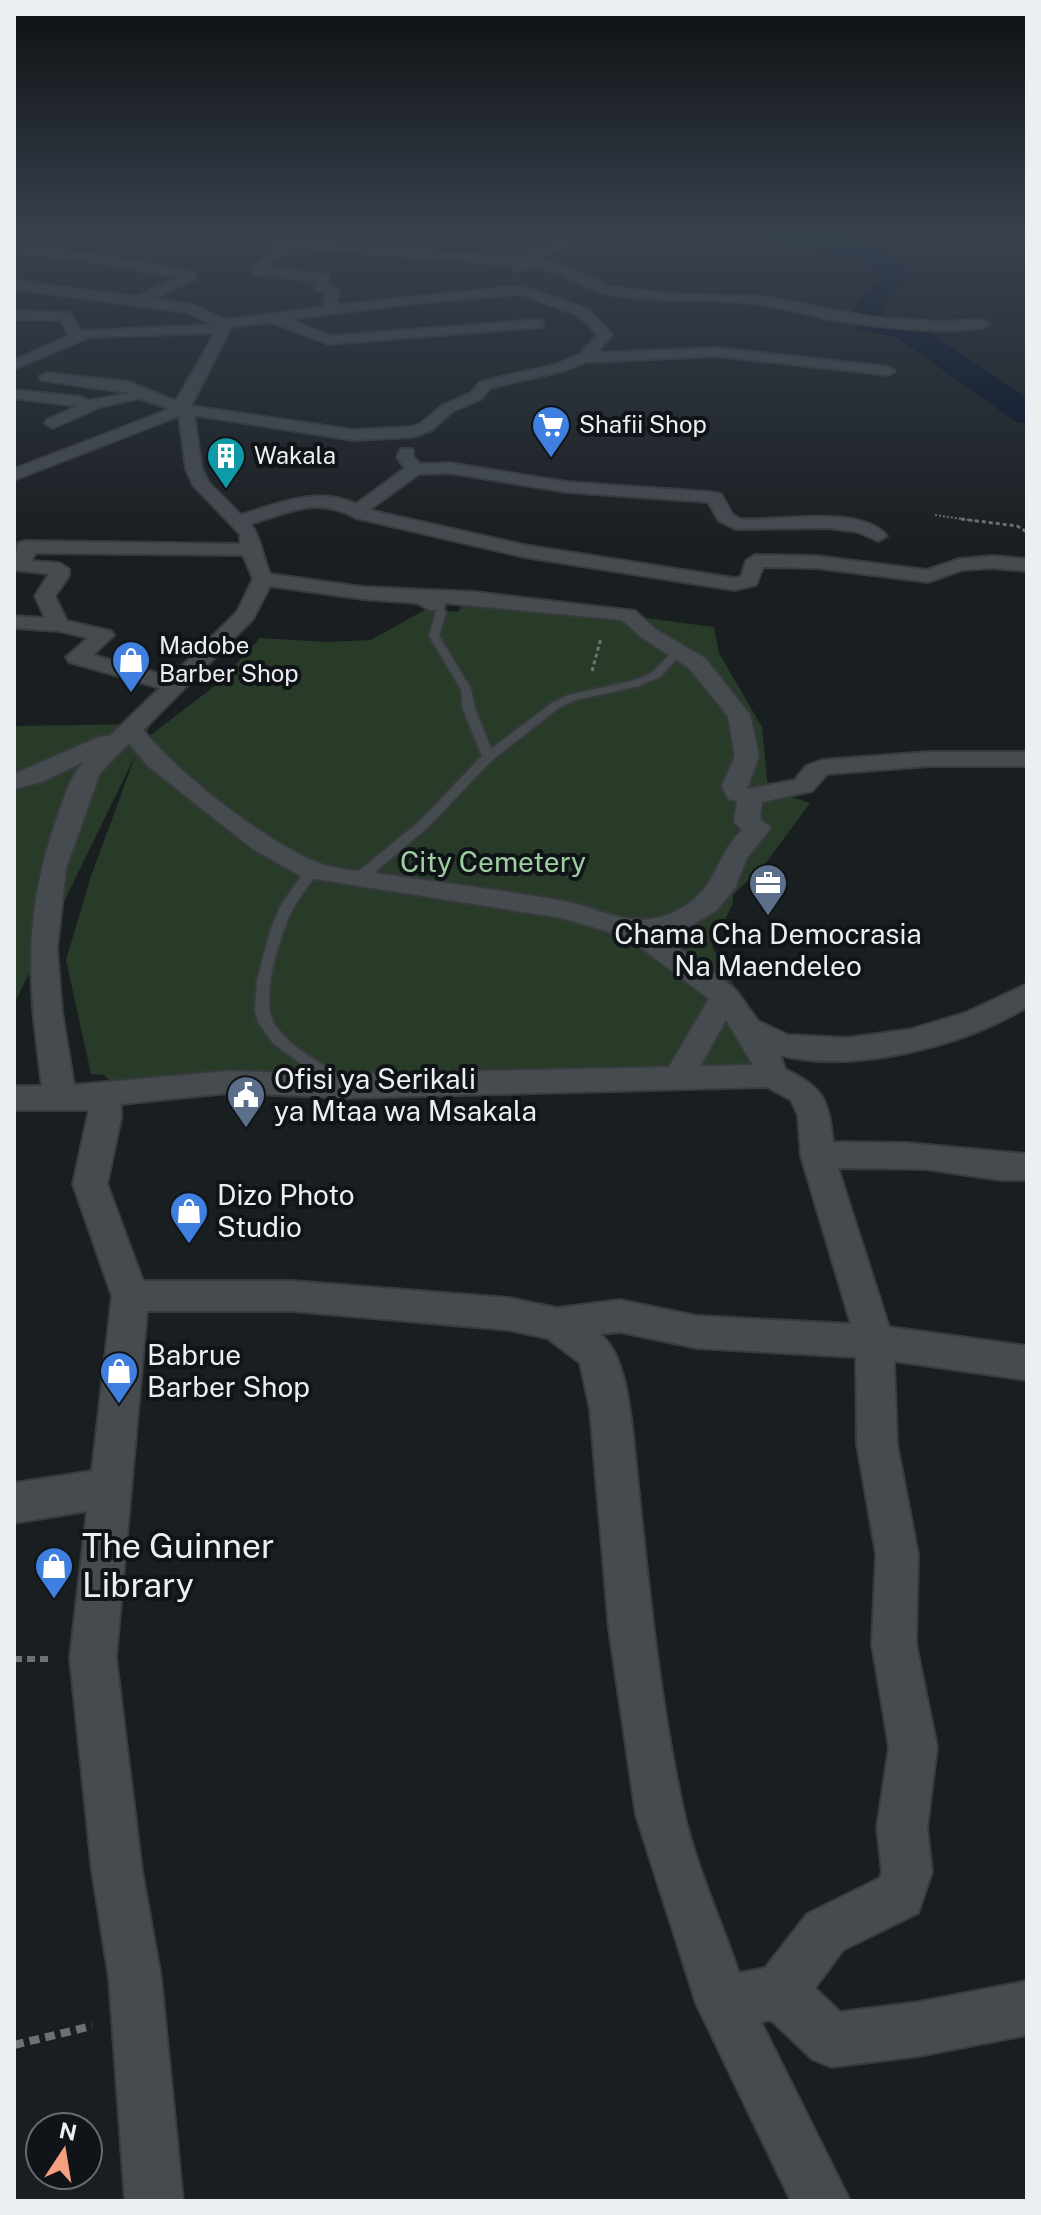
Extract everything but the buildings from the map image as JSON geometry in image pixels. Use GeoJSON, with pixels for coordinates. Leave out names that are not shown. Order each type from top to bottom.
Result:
{"type":"FeatureCollection","features":[{"type":"Feature","properties":{"kind":"street"},"geometry":{"type":"LineString","coordinates":[[14,365],[22,356],[64,340]]}},
{"type":"Feature","properties":{"kind":"street"},"geometry":{"type":"LineString","coordinates":[[60,1098],[47,1012],[43,949],[53,868],[89,770],[132,731],[246,615],[263,579],[250,550],[249,533],[202,485],[194,469],[190,428],[183,403],[217,340]]}},
{"type":"Feature","properties":{"kind":"street"},"geometry":{"type":"LineString","coordinates":[[584,358],[600,340]]}},
{"type":"Feature","properties":{"kind":"street"},"geometry":{"type":"LineString","coordinates":[[22,356],[45,370],[129,386],[143,395],[184,409],[353,435],[413,432],[426,427],[448,408],[476,396],[485,385],[558,368],[584,358],[716,352],[888,371]]}},
{"type":"Feature","properties":{"kind":"street"},"geometry":{"type":"LineString","coordinates":[[53,423],[96,403],[143,395],[196,376]]}},
{"type":"Feature","properties":{"kind":"street"},"geometry":{"type":"LineString","coordinates":[[14,394],[96,403]]}},
{"type":"Feature","properties":{"kind":"street"},"geometry":{"type":"LineString","coordinates":[[14,475],[184,409]]}},
{"type":"Feature","properties":{"kind":"street"},"geometry":{"type":"LineString","coordinates":[[413,432],[405,457],[415,469]]}},
{"type":"Feature","properties":{"kind":"street"},"geometry":{"type":"LineString","coordinates":[[71,436],[91,443]]}},
{"type":"Feature","properties":{"kind":"street"},"geometry":{"type":"LineString","coordinates":[[357,511],[415,469],[450,468],[567,487],[710,497],[715,498],[725,517],[736,524],[835,525],[862,528],[878,536]]}},
{"type":"Feature","properties":{"kind":"street"},"geometry":{"type":"LineString","coordinates":[[240,521],[299,503],[326,500],[357,511],[524,551],[734,584],[749,581],[755,561],[816,562],[928,576],[959,565],[993,562],[1027,565]]}},
{"type":"Feature","properties":{"kind":"street"},"geometry":{"type":"LineString","coordinates":[[59,625],[45,596],[59,576],[59,569],[18,565],[22,547],[250,550]]}},
{"type":"Feature","properties":{"kind":"street"},"geometry":{"type":"LineString","coordinates":[[263,579],[363,593],[475,598],[628,615],[648,633],[697,663],[739,715],[747,756],[734,786],[737,794],[750,797],[803,786],[814,771],[822,767],[929,759],[1027,759]]}},
{"type":"Feature","properties":{"kind":"street"},"geometry":{"type":"LineString","coordinates":[[421,597],[432,601],[441,612]]}},
{"type":"Feature","properties":{"kind":"street"},"geometry":{"type":"LineString","coordinates":[[14,622],[59,625],[104,635],[77,657],[177,686]]}},
{"type":"Feature","properties":{"kind":"street"},"geometry":{"type":"LineString","coordinates":[[21,775],[132,731]]}},
{"type":"Feature","properties":{"kind":"street"},"geometry":{"type":"LineString","coordinates":[[132,731],[156,761],[262,844],[312,871],[564,910],[637,931],[725,996],[766,1057],[771,1076]]}},
{"type":"Feature","properties":{"kind":"street"},"geometry":{"type":"LineString","coordinates":[[637,931],[682,919],[707,904],[722,888],[734,858],[758,828],[747,822],[750,797]]}},
{"type":"Feature","properties":{"kind":"street"},"geometry":{"type":"LineString","coordinates":[[748,1029],[787,1046],[864,1049],[906,1041],[1000,1012],[1027,994]]}},
{"type":"Feature","properties":{"kind":"street"},"geometry":{"type":"LineString","coordinates":[[679,1076],[725,996]]}},
{"type":"Feature","properties":{"kind":"street"},"geometry":{"type":"LineString","coordinates":[[60,1098],[228,1082],[346,1086],[584,1082],[679,1076],[771,1076],[803,1092],[814,1115],[818,1156],[875,1342],[877,1444],[897,1554],[894,1644],[913,1747],[902,1828],[907,1872],[900,1895],[825,1932],[780,1992],[723,2003]]}},
{"type":"Feature","properties":{"kind":"street"},"geometry":{"type":"LineString","coordinates":[[14,1098],[105,1099],[105,1118],[90,1184],[130,1296],[93,1658],[117,1871],[135,1978],[154,2201]]}},
{"type":"Feature","properties":{"kind":"street"},"geometry":{"type":"LineString","coordinates":[[818,1156],[870,1153],[960,1160],[999,1169],[1027,1167]]}},
{"type":"Feature","properties":{"kind":"street"},"geometry":{"type":"LineString","coordinates":[[130,1296],[292,1296],[509,1314],[557,1324],[620,1316],[697,1332],[875,1342],[1027,1363]]}},
{"type":"Feature","properties":{"kind":"street"},"geometry":{"type":"LineString","coordinates":[[557,1324],[597,1354],[610,1409],[631,1629],[660,1815],[723,2003],[821,2201]]}},
{"type":"Feature","properties":{"kind":"street"},"geometry":{"type":"LineString","coordinates":[[14,1503],[108,1488]]}},
{"type":"Feature","properties":{"kind":"street"},"geometry":{"type":"LineString","coordinates":[[780,1992],[831,2040],[919,2029],[1027,2008]]}},
{"type":"Feature","properties":{"kind":"lane"},"geometry":{"type":"LineString","coordinates":[[441,612],[434,636],[466,689],[469,709],[488,757]]}},
{"type":"Feature","properties":{"kind":"lane"},"geometry":{"type":"LineString","coordinates":[[358,879],[424,824],[488,757],[556,705],[635,684],[656,675],[679,651]]}},
{"type":"Feature","properties":{"kind":"lane"},"geometry":{"type":"LineString","coordinates":[[312,871],[286,909],[261,993],[264,1021],[279,1037],[346,1086]]}},
{"type":"Feature","properties":{"kind":"path"},"geometry":{"type":"LineString","coordinates":[[935,515],[1017,526],[1027,532]]}},
{"type":"Feature","properties":{"kind":"path"},"geometry":{"type":"LineString","coordinates":[[587,695],[609,612]]}},
{"type":"Feature","properties":{"kind":"path"},"geometry":{"type":"LineString","coordinates":[[14,2045],[92,2026],[135,1978]]}},
{"type":"Feature","properties":{"kind":"green space","name":"City Cemetery"},"geometry":{"type":"Polygon","coordinates":[[[464,603],[591,611],[714,627],[719,653],[762,727],[768,789],[810,803],[765,864],[733,895],[733,903],[712,946],[790,1086],[607,1093],[123,1095],[104,1075],[91,1074],[66,960],[91,876],[136,754],[14,1004],[14,726],[151,724],[143,741],[216,685],[260,638],[327,642],[371,640],[426,609],[458,612],[464,603]]]}},
{"type":"Feature","properties":{"kind":"waterway"},"geometry":{"type":"LineString","coordinates":[[921,340],[1027,414]]}},
{"type":"Feature","properties":{"kind":"place","name":"Shafii Shop"},"geometry":{"type":"Point","coordinates":[551,459]}},
{"type":"Feature","properties":{"kind":"place","name":"Wakala"},"geometry":{"type":"Point","coordinates":[226,490]}},
{"type":"Feature","properties":{"kind":"place","name":"Madobe Barber Shop"},"geometry":{"type":"Point","coordinates":[131,694]}},
{"type":"Feature","properties":{"kind":"place","name":"Chama Cha Democrasia Na Maendeleo"},"geometry":{"type":"Point","coordinates":[768,917]}},
{"type":"Feature","properties":{"kind":"place","name":"Ofisi ya Serikali ya Mtaa wa Msakala"},"geometry":{"type":"Point","coordinates":[246,1129]}},
{"type":"Feature","properties":{"kind":"place","name":"Dizo Photo Studio"},"geometry":{"type":"Point","coordinates":[189,1245]}},
{"type":"Feature","properties":{"kind":"place","name":"Babrue Barber Shop"},"geometry":{"type":"Point","coordinates":[119,1405]}},
{"type":"Feature","properties":{"kind":"place","name":"The Guinner Library"},"geometry":{"type":"Point","coordinates":[54,1600]}}]}
